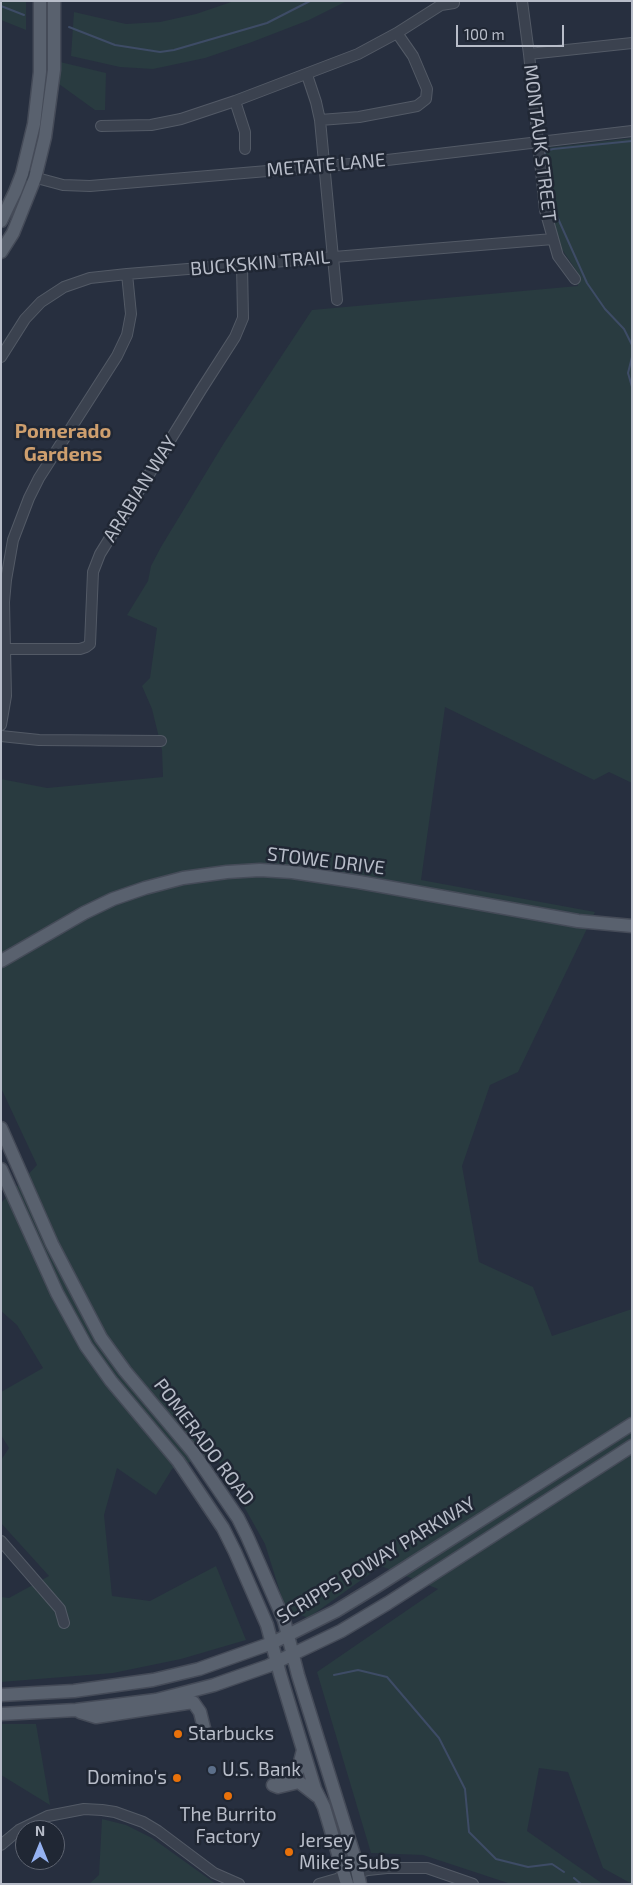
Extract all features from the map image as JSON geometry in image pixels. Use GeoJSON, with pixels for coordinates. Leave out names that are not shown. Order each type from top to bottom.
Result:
{"type":"FeatureCollection","features":[{"type":"Feature","properties":{"kind":"main road"},"geometry":{"type":"LineString","coordinates":[[1,221],[22,174],[33,130],[39,86],[40,1]]}},
{"type":"Feature","properties":{"kind":"main road"},"geometry":{"type":"LineString","coordinates":[[1,252],[13,232],[35,178],[48,122],[54,70],[54,1]]}},
{"type":"Feature","properties":{"kind":"main road","name":"STOWE DRIVE"},"geometry":{"type":"LineString","coordinates":[[1,961],[84,913],[113,899],[183,878],[260,870],[292,872],[359,882],[578,921],[632,926]]}},
{"type":"Feature","properties":{"kind":"main road","name":"POMERADO ROAD"},"geometry":{"type":"LineString","coordinates":[[1,1128],[52,1244],[101,1338],[125,1371],[193,1452],[238,1518],[260,1564],[284,1620],[359,1878]]}},
{"type":"Feature","properties":{"kind":"main road","name":"POMERADO ROAD"},"geometry":{"type":"LineString","coordinates":[[1,1169],[57,1293],[86,1346],[111,1381],[178,1461],[223,1528],[243,1568],[267,1625],[315,1789],[324,1807],[346,1880]]}},
{"type":"Feature","properties":{"kind":"main road","name":"SCRIPPS POWAY PARKWAY"},"geometry":{"type":"LineString","coordinates":[[1,1695],[74,1690],[153,1680],[199,1669],[272,1643],[336,1611],[632,1424]]}},
{"type":"Feature","properties":{"kind":"main road","name":"SCRIPPS POWAY PARKWAY"},"geometry":{"type":"LineString","coordinates":[[1,1714],[126,1705],[214,1685],[278,1662],[341,1631],[388,1603],[632,1446]]}},
{"type":"Feature","properties":{"kind":"main road"},"geometry":{"type":"LineString","coordinates":[[76,1710],[96,1717],[193,1702],[200,1712],[205,1732]]}},
{"type":"Feature","properties":{"kind":"main road"},"geometry":{"type":"LineString","coordinates":[[303,1749],[298,1770],[292,1776],[276,1781],[273,1785],[278,1787],[299,1782],[320,1798]]}},
{"type":"Feature","properties":{"kind":"street","name":"MONTAUK STREET"},"geometry":{"type":"LineString","coordinates":[[522,1],[530,54],[545,210],[558,256],[575,279]]}},
{"type":"Feature","properties":{"kind":"street"},"geometry":{"type":"LineString","coordinates":[[101,126],[151,125],[180,119],[235,101],[358,54],[397,33],[441,5],[454,3]]}},
{"type":"Feature","properties":{"kind":"street"},"geometry":{"type":"LineString","coordinates":[[320,120],[359,117],[417,106],[426,99],[427,89],[413,56],[397,33]]}},
{"type":"Feature","properties":{"kind":"street"},"geometry":{"type":"LineString","coordinates":[[530,54],[632,44]]}},
{"type":"Feature","properties":{"kind":"street"},"geometry":{"type":"LineString","coordinates":[[307,75],[320,120],[337,300]]}},
{"type":"Feature","properties":{"kind":"street"},"geometry":{"type":"LineString","coordinates":[[235,101],[245,132],[245,149]]}},
{"type":"Feature","properties":{"kind":"street","name":"METATE LANE"},"geometry":{"type":"LineString","coordinates":[[22,174],[63,186],[90,186],[325,166],[632,132]]}},
{"type":"Feature","properties":{"kind":"street","name":"BUCKSKIN TRAIL"},"geometry":{"type":"LineString","coordinates":[[1,358],[25,319],[41,302],[64,287],[90,278],[554,239]]}},
{"type":"Feature","properties":{"kind":"street","name":"ARABIAN WAY"},"geometry":{"type":"LineString","coordinates":[[6,649],[80,649],[90,644],[93,572],[100,554],[200,390],[235,337],[243,318],[242,264]]}},
{"type":"Feature","properties":{"kind":"street"},"geometry":{"type":"LineString","coordinates":[[1,725],[6,696],[4,602],[13,540],[40,478],[117,356],[127,335],[132,314],[127,274]]}},
{"type":"Feature","properties":{"kind":"street"},"geometry":{"type":"LineString","coordinates":[[1,736],[39,740],[161,741]]}},
{"type":"Feature","properties":{"kind":"street"},"geometry":{"type":"LineString","coordinates":[[1,1541],[60,1610],[64,1623]]}},
{"type":"Feature","properties":{"kind":"street"},"geometry":{"type":"LineString","coordinates":[[1,1845],[19,1830],[48,1816],[84,1809],[115,1812],[143,1822],[214,1873],[239,1884]]}},
{"type":"Feature","properties":{"kind":"street"},"geometry":{"type":"LineString","coordinates":[[319,1884],[359,1878],[368,1870],[428,1868],[473,1884]]}},
{"type":"Feature","properties":{"kind":"shaded area"},"geometry":{"type":"Polygon","coordinates":[[[1,1],[26,1],[26,30],[1,20],[1,1]]]}},
{"type":"Feature","properties":{"kind":"shaded area"},"geometry":{"type":"Polygon","coordinates":[[[234,1],[347,1],[309,20],[252,42],[205,58],[153,69],[120,67],[71,56],[74,12],[126,24],[160,22],[196,14],[234,1]]]}},
{"type":"Feature","properties":{"kind":"shaded area"},"geometry":{"type":"Polygon","coordinates":[[[60,62],[106,73],[105,110],[95,110],[59,84],[60,62]]]}},
{"type":"Feature","properties":{"kind":"shaded area"},"geometry":{"type":"Polygon","coordinates":[[[632,138],[632,783],[609,772],[594,780],[445,707],[421,880],[595,912],[518,1072],[490,1085],[462,1166],[479,1262],[533,1287],[552,1336],[632,1309],[632,1884],[603,1868],[568,1772],[539,1768],[527,1831],[603,1884],[511,1884],[423,1855],[371,1853],[317,1672],[438,1589],[381,1566],[308,1618],[285,1608],[265,1544],[214,1453],[172,1469],[156,1495],[117,1468],[104,1515],[112,1596],[150,1601],[216,1566],[246,1640],[181,1659],[113,1673],[1,1682],[1,1597],[9,1598],[49,1576],[1,1523],[1,1460],[9,1448],[1,1435],[1,1392],[43,1368],[17,1325],[1,1311],[1,1203],[37,1165],[1,1088],[1,779],[47,788],[163,777],[162,750],[152,709],[142,686],[150,678],[157,628],[127,615],[148,581],[151,566],[161,547],[224,443],[312,310],[578,286],[578,273],[561,248],[552,222],[545,148],[632,138]]]}},
{"type":"Feature","properties":{"kind":"shaded area"},"geometry":{"type":"Polygon","coordinates":[[[1,1724],[36,1724],[50,1805],[1,1775],[1,1724]]]}},
{"type":"Feature","properties":{"kind":"shaded area"},"geometry":{"type":"Polygon","coordinates":[[[102,1819],[126,1825],[152,1838],[216,1884],[89,1884],[99,1875],[102,1819]]]}},
{"type":"Feature","properties":{"kind":"waterway"},"geometry":{"type":"LineString","coordinates":[[69,27],[115,45],[160,52],[174,50],[267,23],[310,1]]}},
{"type":"Feature","properties":{"kind":"waterway"},"geometry":{"type":"LineString","coordinates":[[1,6],[24,15]]}},
{"type":"Feature","properties":{"kind":"waterway"},"geometry":{"type":"LineString","coordinates":[[549,150],[632,141]]}},
{"type":"Feature","properties":{"kind":"waterway"},"geometry":{"type":"LineString","coordinates":[[545,153],[549,186],[556,214],[587,283],[605,309],[624,329],[632,345]]}},
{"type":"Feature","properties":{"kind":"waterway"},"geometry":{"type":"LineString","coordinates":[[632,357],[628,373],[632,387]]}},
{"type":"Feature","properties":{"kind":"waterway"},"geometry":{"type":"LineString","coordinates":[[334,1675],[358,1670],[387,1677],[439,1738],[465,1789],[469,1832],[496,1859],[528,1867],[552,1864],[564,1872]]}},
{"type":"Feature","properties":{"kind":"waterway"},"geometry":{"type":"LineString","coordinates":[[574,1878],[581,1884]]}},
{"type":"Feature","properties":{"kind":"place","name":"Starbucks"},"geometry":{"type":"Point","coordinates":[178,1734]}},
{"type":"Feature","properties":{"kind":"place","name":"U.S. Bank"},"geometry":{"type":"Point","coordinates":[212,1770]}},
{"type":"Feature","properties":{"kind":"place","name":"Domino's"},"geometry":{"type":"Point","coordinates":[177,1778]}},
{"type":"Feature","properties":{"kind":"place","name":"The Burrito Factory"},"geometry":{"type":"Point","coordinates":[228,1796]}},
{"type":"Feature","properties":{"kind":"place","name":"Jersey Mike's Subs"},"geometry":{"type":"Point","coordinates":[289,1852]}},
{"type":"Feature","properties":{"kind":"district","name":"Pomerado Gardens"},"geometry":{"type":"Point","coordinates":[63,442]}}]}
